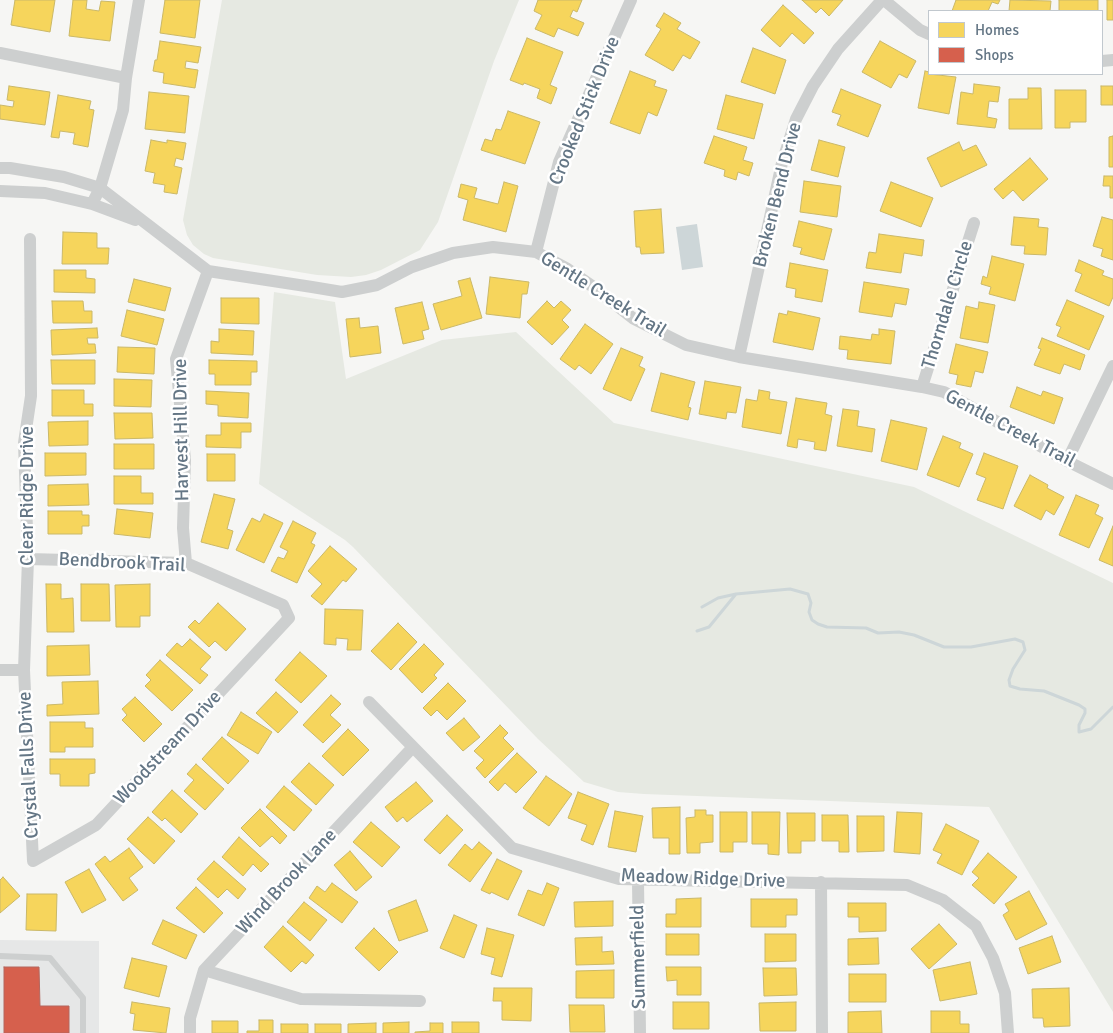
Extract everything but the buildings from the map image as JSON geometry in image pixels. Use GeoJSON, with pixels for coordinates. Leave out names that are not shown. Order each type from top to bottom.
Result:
{"type":"FeatureCollection","features":[{"type":"Feature","properties":{"kind":"street"},"geometry":{"type":"LineString","coordinates":[[92,204],[100,188],[123,110],[126,78],[139,0]]}},
{"type":"Feature","properties":{"kind":"street","name":"Crooked Stick Drive"},"geometry":{"type":"LineString","coordinates":[[536,252],[560,162],[631,0]]}},
{"type":"Feature","properties":{"kind":"street"},"geometry":{"type":"LineString","coordinates":[[883,0],[920,30],[928,34]]}},
{"type":"Feature","properties":{"kind":"street","name":"Broken Bend Drive"},"geometry":{"type":"LineString","coordinates":[[739,357],[782,163],[796,119],[813,86],[838,49],[883,0]]}},
{"type":"Feature","properties":{"kind":"street"},"geometry":{"type":"LineString","coordinates":[[0,54],[126,78]]}},
{"type":"Feature","properties":{"kind":"street","name":"Gentle Creek Trail"},"geometry":{"type":"LineString","coordinates":[[0,168],[64,177],[100,188],[208,271],[342,292],[377,285],[412,267],[452,254],[493,247],[536,252],[566,268],[634,319],[686,345],[739,357],[944,392],[1067,461],[1113,484]]}},
{"type":"Feature","properties":{"kind":"street","name":"Gentle Creek Trail"},"geometry":{"type":"LineString","coordinates":[[0,191],[45,193],[92,204],[149,225]]}},
{"type":"Feature","properties":{"kind":"street","name":"Thorndale Circle"},"geometry":{"type":"LineString","coordinates":[[922,387],[974,223]]}},
{"type":"Feature","properties":{"kind":"street","name":"Clear Ridge Drive"},"geometry":{"type":"LineString","coordinates":[[24,670],[28,559],[24,443],[31,396],[30,239]]}},
{"type":"Feature","properties":{"kind":"street","name":"Harvest Hill Drive"},"geometry":{"type":"LineString","coordinates":[[186,563],[183,528],[185,460],[176,359],[208,271]]}},
{"type":"Feature","properties":{"kind":"street"},"geometry":{"type":"LineString","coordinates":[[1067,461],[1113,366]]}},
{"type":"Feature","properties":{"kind":"street","name":"Bendbrook Trail"},"geometry":{"type":"LineString","coordinates":[[28,559],[186,563],[284,605],[289,618]]}},
{"type":"Feature","properties":{"kind":"street","name":"Woodstream Drive"},"geometry":{"type":"LineString","coordinates":[[33,861],[96,825],[289,618]]}},
{"type":"Feature","properties":{"kind":"street"},"geometry":{"type":"LineString","coordinates":[[0,670],[24,670]]}},
{"type":"Feature","properties":{"kind":"street","name":"Crystal Falls Drive"},"geometry":{"type":"LineString","coordinates":[[24,670],[33,861]]}},
{"type":"Feature","properties":{"kind":"street","name":"Meadow Ridge Drive"},"geometry":{"type":"LineString","coordinates":[[369,702],[512,848],[619,879],[638,881],[821,882],[907,886],[943,900],[976,926],[993,958],[1004,993],[1008,1033]]}},
{"type":"Feature","properties":{"kind":"street","name":"Wind Brook Lane"},"geometry":{"type":"LineString","coordinates":[[190,1033],[190,1018],[204,970],[413,747]]}},
{"type":"Feature","properties":{"kind":"street","name":"Summerfield"},"geometry":{"type":"LineString","coordinates":[[638,881],[640,1033]]}},
{"type":"Feature","properties":{"kind":"street"},"geometry":{"type":"LineString","coordinates":[[821,882],[822,1033]]}},
{"type":"Feature","properties":{"kind":"street"},"geometry":{"type":"LineString","coordinates":[[204,970],[301,999],[420,1001]]}},
{"type":"Feature","properties":{"kind":"lane"},"geometry":{"type":"LineString","coordinates":[[0,956],[50,958],[83,998],[84,1033]]}},
{"type":"Feature","properties":{"kind":"shaded area"},"geometry":{"type":"Polygon","coordinates":[[[222,0],[519,0],[494,61],[438,222],[420,250],[381,270],[351,277],[317,275],[213,258],[204,254],[193,245],[187,235],[183,220],[222,0]]]}},
{"type":"Feature","properties":{"kind":"shaded area"},"geometry":{"type":"Polygon","coordinates":[[[697,224],[703,267],[682,270],[676,227],[697,224]]]}},
{"type":"Feature","properties":{"kind":"shaded area"},"geometry":{"type":"Polygon","coordinates":[[[274,292],[335,302],[346,379],[442,340],[516,332],[614,423],[914,487],[1113,583],[1113,1012],[989,807],[644,794],[618,792],[584,782],[538,739],[353,547],[259,484],[274,292]]]}},
{"type":"Feature","properties":{"kind":"shaded area"},"geometry":{"type":"Polygon","coordinates":[[[0,940],[99,941],[99,1033],[0,1033],[0,940]]]}},
{"type":"Feature","properties":{"kind":"waterway"},"geometry":{"type":"LineString","coordinates":[[702,607],[718,598],[736,594],[790,589],[808,594],[811,603],[809,612],[812,620],[827,627],[866,628],[878,633],[899,632],[914,635],[944,647],[971,647],[1015,639],[1023,642],[1025,650],[1013,669],[1009,680],[1010,686],[1020,689],[1044,691],[1079,705],[1085,709],[1079,725],[1079,732],[1091,729],[1113,707]]}},
{"type":"Feature","properties":{"kind":"waterway"},"geometry":{"type":"LineString","coordinates":[[697,631],[709,627],[736,594]]}}]}
